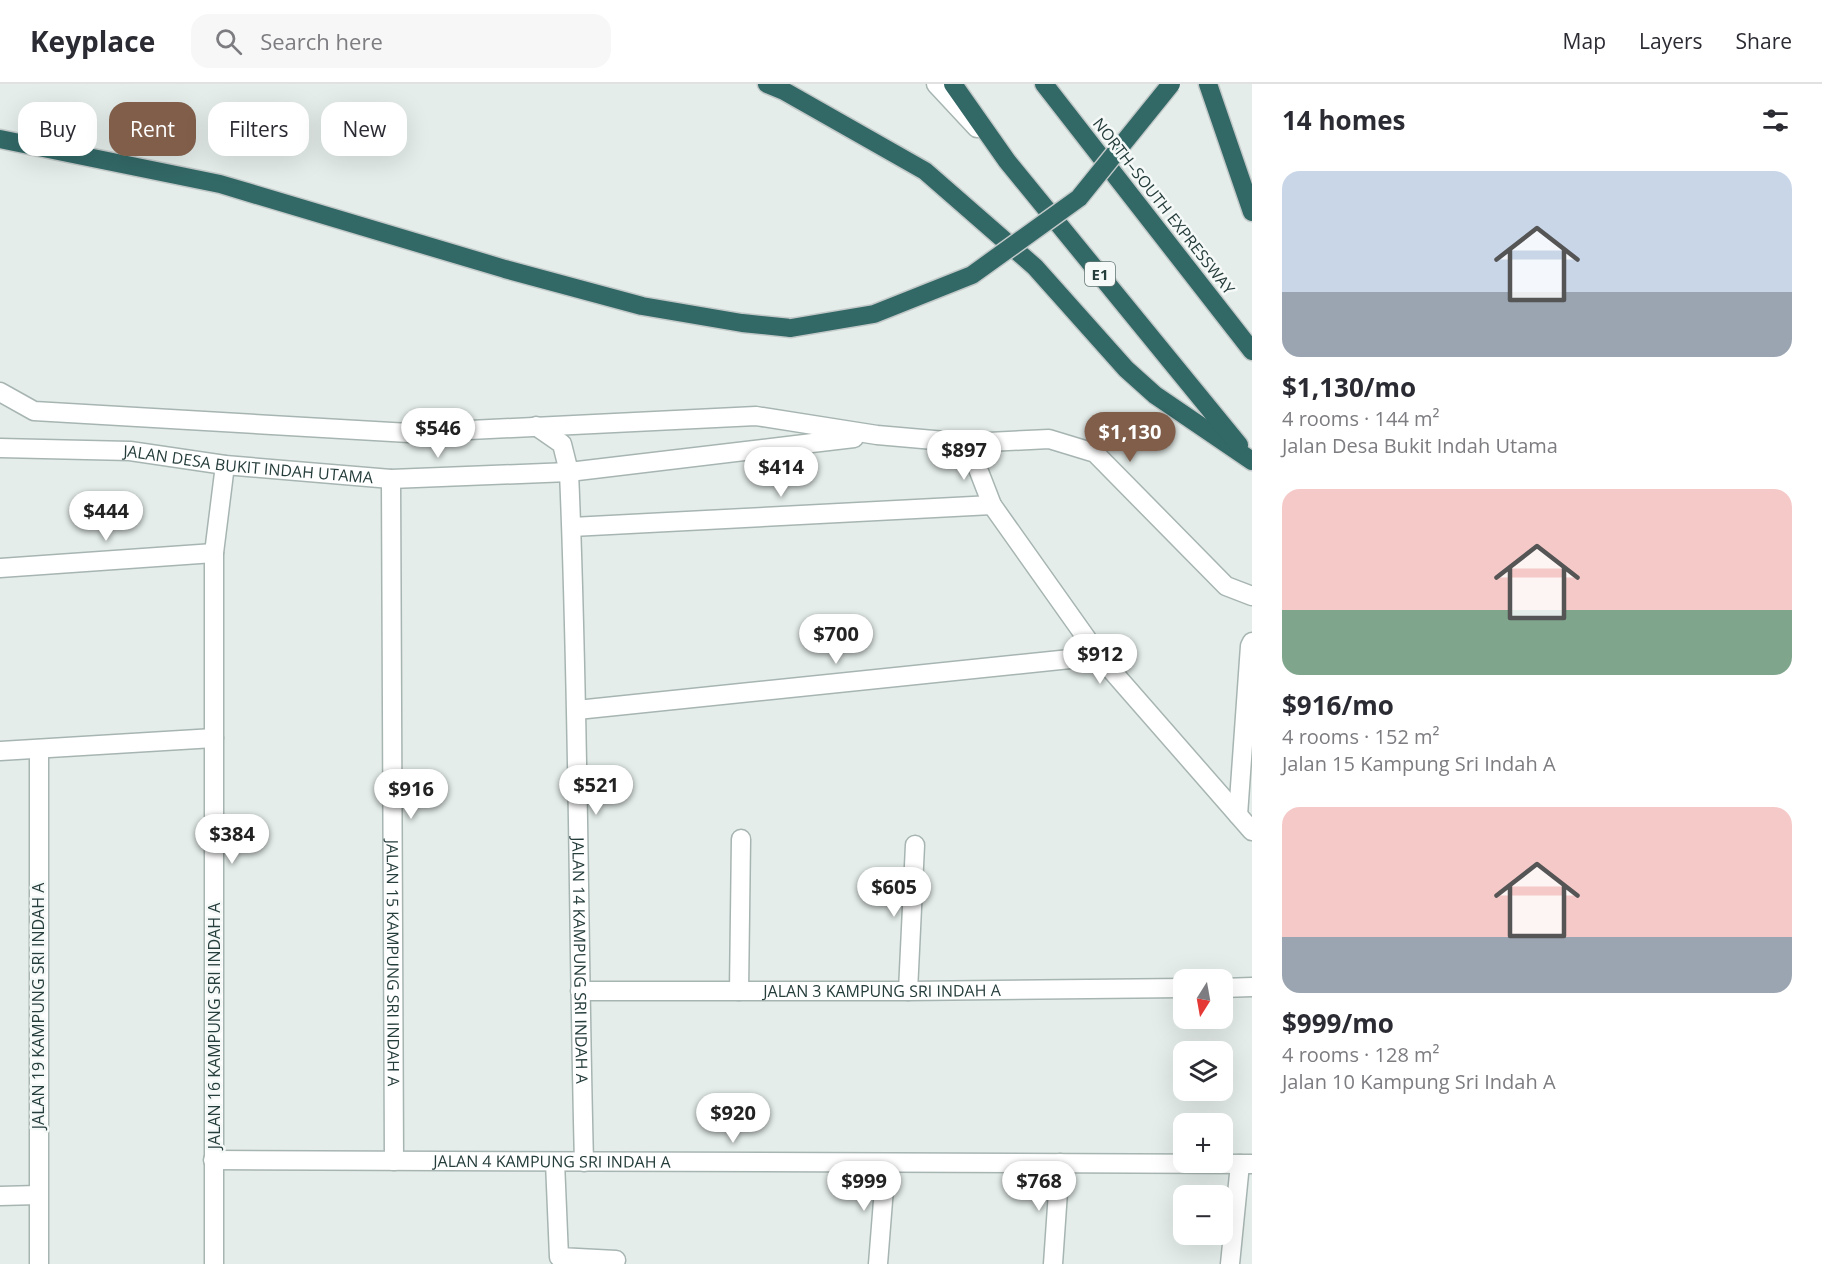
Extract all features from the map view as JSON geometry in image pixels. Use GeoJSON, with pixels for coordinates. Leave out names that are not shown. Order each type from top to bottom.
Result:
{"type":"FeatureCollection","features":[{"type":"Feature","properties":{"kind":"highway"},"geometry":{"type":"LineString","coordinates":[[766,84],[784,91],[926,171],[1035,267],[1126,369],[1155,395],[1252,461]]}},
{"type":"Feature","properties":{"kind":"highway","name":"E1"},"geometry":{"type":"LineString","coordinates":[[953,84],[1006,161],[1252,461]]}},
{"type":"Feature","properties":{"kind":"highway","name":"NORTH–SOUTH EXPRESSWAY"},"geometry":{"type":"LineString","coordinates":[[1044,84],[1252,351]]}},
{"type":"Feature","properties":{"kind":"highway"},"geometry":{"type":"LineString","coordinates":[[0,139],[220,184],[505,269],[642,306],[791,328],[874,314],[972,275],[1079,198],[1171,84]]}},
{"type":"Feature","properties":{"kind":"highway"},"geometry":{"type":"LineString","coordinates":[[1208,84],[1252,212]]}},
{"type":"Feature","properties":{"kind":"street"},"geometry":{"type":"LineString","coordinates":[[936,84],[1006,161]]}},
{"type":"Feature","properties":{"kind":"street","name":"JALAN DESA BUKIT INDAH UTAMA"},"geometry":{"type":"LineString","coordinates":[[0,392],[34,411],[409,434],[756,416],[877,435],[968,443],[1049,439],[1095,453],[1226,586],[1252,596]]}},
{"type":"Feature","properties":{"kind":"street"},"geometry":{"type":"LineString","coordinates":[[536,426],[562,444],[569,472]]}},
{"type":"Feature","properties":{"kind":"street","name":"JALAN DESA BUKIT INDAH UTAMA"},"geometry":{"type":"LineString","coordinates":[[0,447],[130,451],[225,465],[391,479],[569,472],[877,435]]}},
{"type":"Feature","properties":{"kind":"street"},"geometry":{"type":"LineString","coordinates":[[968,443],[992,505],[1099,656],[1252,831]]}},
{"type":"Feature","properties":{"kind":"street","name":"JALAN 16 KAMPUNG SRI INDAH A"},"geometry":{"type":"LineString","coordinates":[[214,1264],[214,553],[225,465]]}},
{"type":"Feature","properties":{"kind":"street","name":"JALAN 14 KAMPUNG SRI INDAH A"},"geometry":{"type":"LineString","coordinates":[[569,472],[577,710],[584,1162]]}},
{"type":"Feature","properties":{"kind":"street","name":"JALAN 15 KAMPUNG SRI INDAH A"},"geometry":{"type":"LineString","coordinates":[[391,479],[394,1161]]}},
{"type":"Feature","properties":{"kind":"street"},"geometry":{"type":"LineString","coordinates":[[572,527],[992,505]]}},
{"type":"Feature","properties":{"kind":"street"},"geometry":{"type":"LineString","coordinates":[[0,568],[214,553]]}},
{"type":"Feature","properties":{"kind":"street"},"geometry":{"type":"LineString","coordinates":[[1238,815],[1252,642]]}},
{"type":"Feature","properties":{"kind":"street"},"geometry":{"type":"LineString","coordinates":[[577,710],[1099,656]]}},
{"type":"Feature","properties":{"kind":"street"},"geometry":{"type":"LineString","coordinates":[[0,751],[214,738]]}},
{"type":"Feature","properties":{"kind":"street","name":"JALAN 19 KAMPUNG SRI INDAH A"},"geometry":{"type":"LineString","coordinates":[[39,748],[39,1264]]}},
{"type":"Feature","properties":{"kind":"street"},"geometry":{"type":"LineString","coordinates":[[739,991],[741,839]]}},
{"type":"Feature","properties":{"kind":"street"},"geometry":{"type":"LineString","coordinates":[[908,991],[915,845]]}},
{"type":"Feature","properties":{"kind":"street"},"geometry":{"type":"LineString","coordinates":[[1233,988],[1252,987]]}},
{"type":"Feature","properties":{"kind":"street","name":"JALAN 3 KAMPUNG SRI INDAH A"},"geometry":{"type":"LineString","coordinates":[[580,991],[1173,988]]}},
{"type":"Feature","properties":{"kind":"street","name":"JALAN 4 KAMPUNG SRI INDAH A"},"geometry":{"type":"LineString","coordinates":[[213,1160],[1246,1164]]}},
{"type":"Feature","properties":{"kind":"street"},"geometry":{"type":"LineString","coordinates":[[555,1162],[559,1257],[616,1260]]}},
{"type":"Feature","properties":{"kind":"street"},"geometry":{"type":"LineString","coordinates":[[878,1264],[886,1163]]}},
{"type":"Feature","properties":{"kind":"street"},"geometry":{"type":"LineString","coordinates":[[1053,1264],[1060,1163]]}},
{"type":"Feature","properties":{"kind":"street"},"geometry":{"type":"LineString","coordinates":[[1230,1264],[1246,1164]]}},
{"type":"Feature","properties":{"kind":"street"},"geometry":{"type":"LineString","coordinates":[[0,1196],[38,1195]]}}]}
